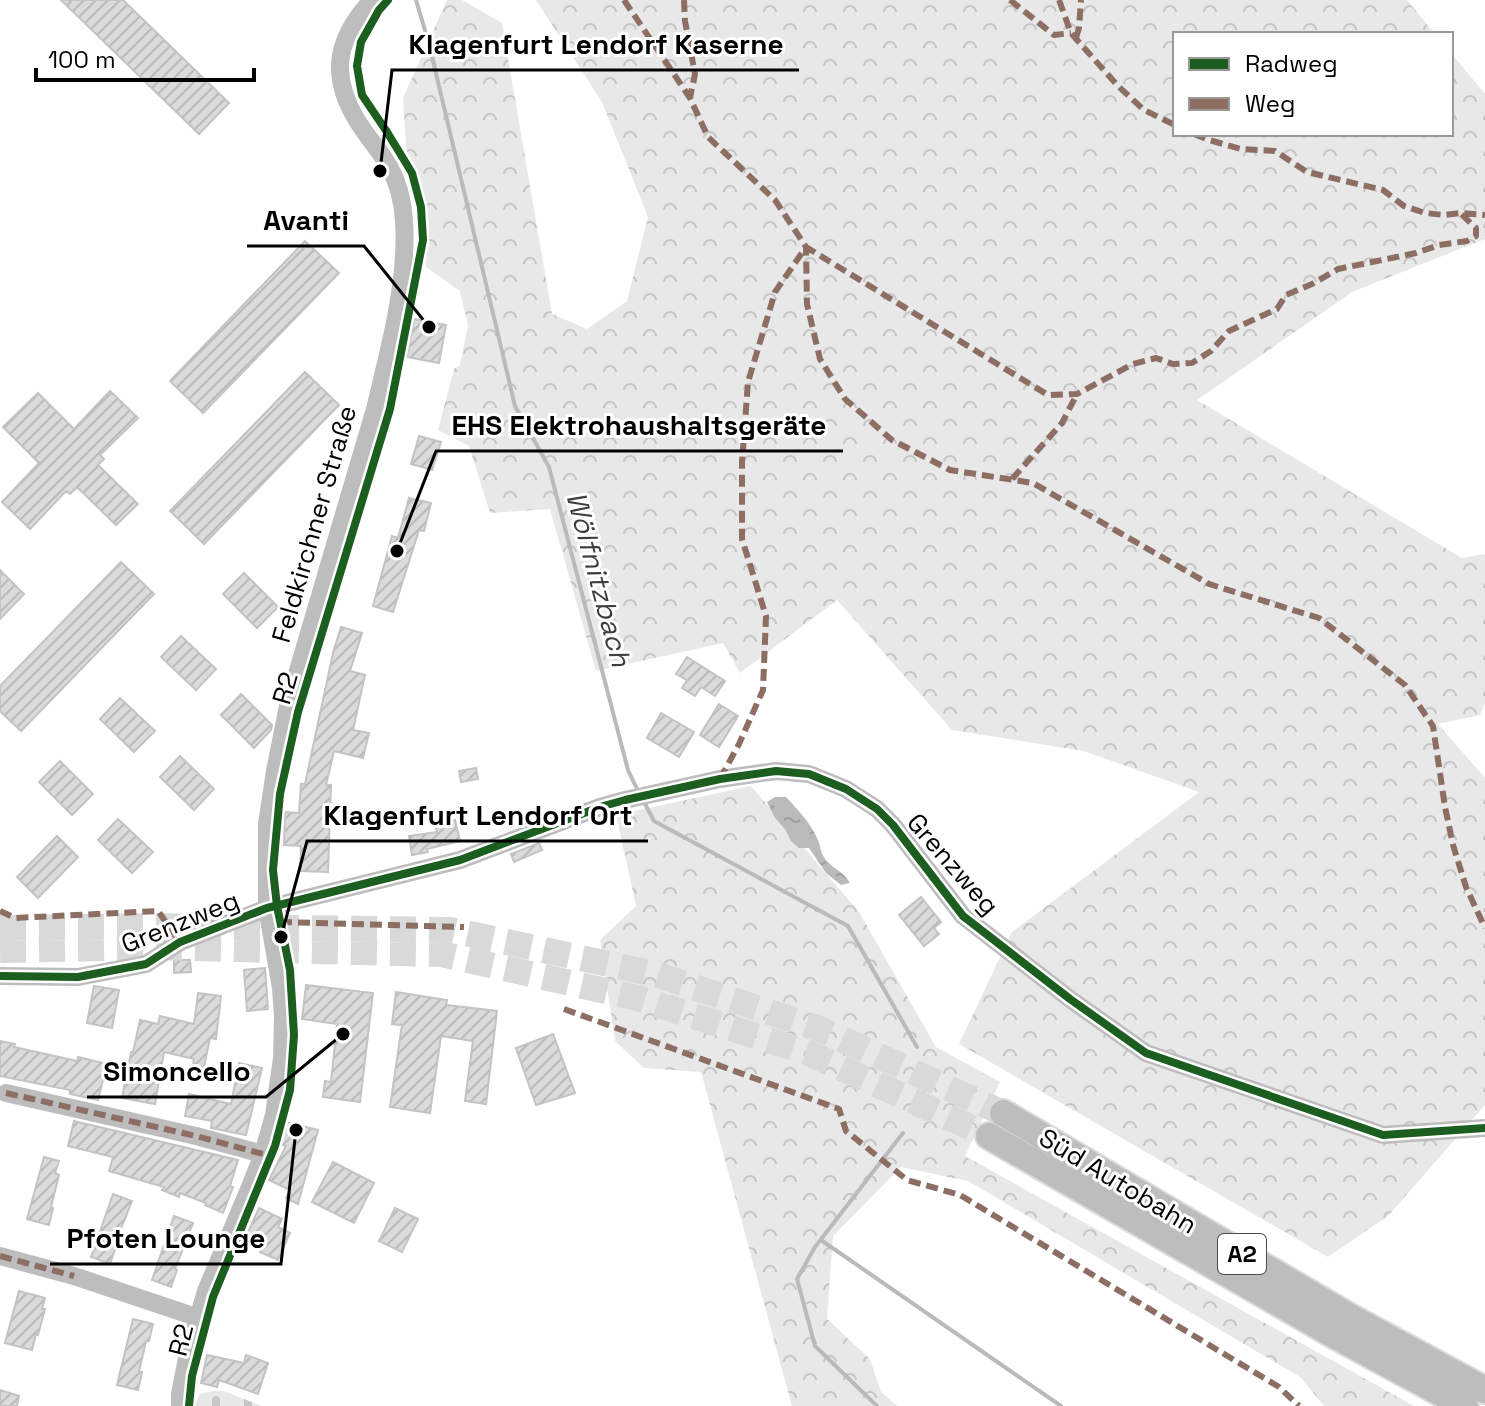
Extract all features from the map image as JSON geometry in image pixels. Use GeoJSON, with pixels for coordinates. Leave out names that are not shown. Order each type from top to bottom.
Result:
{"type":"FeatureCollection","features":[{"type":"Feature","properties":{"kind":"highway","name":"Süd Autobahn"},"geometry":{"type":"LineString","coordinates":[[1003,1113],[1335,1308],[1485,1390]]}},
{"type":"Feature","properties":{"kind":"highway","name":"Süd Autobahn"},"geometry":{"type":"LineString","coordinates":[[989,1136],[1465,1406]]}},
{"type":"Feature","properties":{"kind":"street","name":"Feldkirchner Straße"},"geometry":{"type":"LineString","coordinates":[[180,1406],[188,1353],[206,1291],[263,1154],[277,1098],[283,1016],[267,908],[267,824],[275,771],[289,701],[375,409],[400,290],[404,235],[400,196],[390,169],[355,117],[343,91],[340,63],[345,37],[358,15],[372,0]]}},
{"type":"Feature","properties":{"kind":"street","name":"Grenzweg"},"geometry":{"type":"LineString","coordinates":[[0,976],[78,977],[146,964],[180,942],[267,908],[460,860],[600,807],[720,779],[776,771],[809,774],[846,789],[877,809],[893,825],[963,916],[1146,1053],[1383,1135],[1485,1128]]}},
{"type":"Feature","properties":{"kind":"street"},"geometry":{"type":"LineString","coordinates":[[6,1093],[263,1154]]}},
{"type":"Feature","properties":{"kind":"street"},"geometry":{"type":"LineString","coordinates":[[0,1256],[74,1276],[199,1318]]}},
{"type":"Feature","properties":{"kind":"green space"},"geometry":{"type":"Polygon","coordinates":[[[447,0],[462,0],[502,23],[552,314],[587,329],[627,301],[648,217],[602,102],[536,0],[1407,0],[1433,32],[1173,32],[1173,136],[1453,136],[1453,55],[1485,94],[1485,239],[1352,292],[1197,400],[1462,558],[1485,554],[1485,703],[1480,715],[1438,724],[1485,778],[1485,1105],[1388,1216],[1328,1257],[959,1044],[1012,932],[1199,792],[1084,751],[952,730],[837,600],[740,673],[723,643],[596,671],[550,509],[490,513],[469,446],[438,430],[454,369],[460,365],[468,325],[460,291],[426,267],[406,145],[403,98],[447,0]]]}},
{"type":"Feature","properties":{"kind":"green space"},"geometry":{"type":"Polygon","coordinates":[[[751,786],[859,912],[936,1047],[1000,1082],[965,1156],[1414,1406],[1324,1406],[1300,1377],[968,1181],[901,1167],[833,1236],[827,1319],[870,1359],[881,1392],[897,1406],[792,1406],[701,1072],[644,1068],[615,1041],[600,940],[636,906],[616,815],[751,786]]]}},
{"type":"Feature","properties":{"kind":"green space"},"geometry":{"type":"Polygon","coordinates":[[[224,1391],[262,1406],[194,1406],[200,1394],[224,1391]]]}},
{"type":"Feature","properties":{"kind":"water"},"geometry":{"type":"Polygon","coordinates":[[[775,797],[786,797],[799,811],[814,832],[823,856],[850,883],[841,885],[826,873],[809,848],[799,848],[791,841],[767,802],[775,797]]]}},
{"type":"Feature","properties":{"kind":"building"},"geometry":{"type":"Polygon","coordinates":[[[61,0],[123,0],[229,103],[199,134],[61,0]]]}},
{"type":"Feature","properties":{"kind":"building"},"geometry":{"type":"Polygon","coordinates":[[[305,241],[339,273],[203,413],[170,381],[305,241]]]}},
{"type":"Feature","properties":{"kind":"building"},"geometry":{"type":"Polygon","coordinates":[[[414,319],[446,325],[439,363],[407,357],[414,319]]]}},
{"type":"Feature","properties":{"kind":"building"},"geometry":{"type":"Polygon","coordinates":[[[305,372],[339,405],[204,544],[170,511],[305,372]]]}},
{"type":"Feature","properties":{"kind":"building"},"geometry":{"type":"Polygon","coordinates":[[[110,391],[138,418],[100,455],[104,459],[98,465],[138,504],[116,525],[77,487],[70,494],[66,491],[30,529],[2,502],[39,463],[3,427],[38,393],[74,429],[110,391]]]}},
{"type":"Feature","properties":{"kind":"building"},"geometry":{"type":"Polygon","coordinates":[[[419,436],[441,442],[432,470],[411,464],[419,436]]]}},
{"type":"Feature","properties":{"kind":"building"},"geometry":{"type":"Polygon","coordinates":[[[409,498],[431,503],[424,531],[419,530],[393,612],[373,606],[392,536],[398,538],[409,498]]]}},
{"type":"Feature","properties":{"kind":"building"},"geometry":{"type":"Polygon","coordinates":[[[121,562],[154,594],[21,731],[0,711],[0,686],[121,562]]]}},
{"type":"Feature","properties":{"kind":"building"},"geometry":{"type":"Polygon","coordinates":[[[0,570],[24,594],[0,619],[0,570]]]}},
{"type":"Feature","properties":{"kind":"building"},"geometry":{"type":"Polygon","coordinates":[[[244,573],[278,607],[257,628],[223,594],[244,573]]]}},
{"type":"Feature","properties":{"kind":"building"},"geometry":{"type":"Polygon","coordinates":[[[341,627],[362,633],[350,671],[365,675],[353,730],[369,733],[363,758],[334,751],[326,785],[331,785],[328,872],[300,871],[301,846],[284,845],[285,812],[299,813],[301,784],[305,784],[341,627]]]}},
{"type":"Feature","properties":{"kind":"building"},"geometry":{"type":"Polygon","coordinates":[[[181,636],[216,669],[196,690],[161,657],[181,636]]]}},
{"type":"Feature","properties":{"kind":"building"},"geometry":{"type":"Polygon","coordinates":[[[687,657],[725,681],[715,696],[701,687],[695,696],[682,688],[687,680],[676,674],[687,657]]]}},
{"type":"Feature","properties":{"kind":"building"},"geometry":{"type":"Polygon","coordinates":[[[241,694],[272,725],[254,748],[221,715],[241,694]]]}},
{"type":"Feature","properties":{"kind":"building"},"geometry":{"type":"Polygon","coordinates":[[[120,698],[155,731],[134,752],[100,719],[120,698]]]}},
{"type":"Feature","properties":{"kind":"building"},"geometry":{"type":"Polygon","coordinates":[[[719,704],[738,716],[719,747],[700,735],[719,704]]]}},
{"type":"Feature","properties":{"kind":"building"},"geometry":{"type":"Polygon","coordinates":[[[661,713],[694,732],[679,757],[647,738],[661,713]]]}},
{"type":"Feature","properties":{"kind":"building"},"geometry":{"type":"Polygon","coordinates":[[[180,756],[214,789],[194,810],[160,777],[180,756]]]}},
{"type":"Feature","properties":{"kind":"building"},"geometry":{"type":"Polygon","coordinates":[[[60,761],[93,794],[72,815],[39,782],[60,761]]]}},
{"type":"Feature","properties":{"kind":"building"},"geometry":{"type":"Polygon","coordinates":[[[476,768],[478,779],[461,782],[459,771],[476,768]]]}},
{"type":"Feature","properties":{"kind":"building"},"geometry":{"type":"Polygon","coordinates":[[[118,819],[153,852],[132,873],[98,840],[118,819]]]}},
{"type":"Feature","properties":{"kind":"building"},"geometry":{"type":"Polygon","coordinates":[[[455,820],[460,841],[412,855],[409,836],[437,832],[435,825],[455,820]]]}},
{"type":"Feature","properties":{"kind":"building"},"geometry":{"type":"Polygon","coordinates":[[[57,836],[78,857],[38,898],[17,877],[57,836]]]}},
{"type":"Feature","properties":{"kind":"building"},"geometry":{"type":"Polygon","coordinates":[[[539,843],[542,850],[514,862],[511,854],[539,843]]]}},
{"type":"Feature","properties":{"kind":"building"},"geometry":{"type":"Polygon","coordinates":[[[921,897],[941,922],[934,928],[939,934],[924,946],[899,915],[921,897]]]}},
{"type":"Feature","properties":{"kind":"building"},"geometry":{"type":"Polygon","coordinates":[[[174,960],[190,960],[191,972],[174,973],[174,960]]]}},
{"type":"Feature","properties":{"kind":"building"},"geometry":{"type":"Polygon","coordinates":[[[265,968],[268,1009],[247,1011],[244,970],[265,968]]]}},
{"type":"Feature","properties":{"kind":"building"},"geometry":{"type":"Polygon","coordinates":[[[306,985],[373,993],[360,1102],[323,1097],[325,1081],[331,1082],[337,1024],[302,1019],[306,985]]]}},
{"type":"Feature","properties":{"kind":"building"},"geometry":{"type":"Polygon","coordinates":[[[94,986],[119,990],[112,1028],[87,1023],[94,986]]]}},
{"type":"Feature","properties":{"kind":"building"},"geometry":{"type":"Polygon","coordinates":[[[396,992],[447,1000],[446,1005],[497,1011],[486,1104],[465,1101],[473,1041],[441,1036],[430,1113],[390,1107],[402,1025],[392,1024],[396,992]]]}},
{"type":"Feature","properties":{"kind":"building"},"geometry":{"type":"Polygon","coordinates":[[[198,993],[221,996],[216,1039],[210,1038],[204,1067],[193,1065],[194,1059],[164,1052],[155,1104],[122,1098],[140,1020],[158,1024],[160,1016],[194,1024],[198,993]]]}},
{"type":"Feature","properties":{"kind":"building"},"geometry":{"type":"Polygon","coordinates":[[[553,1034],[575,1093],[536,1105],[516,1048],[553,1034]]]}},
{"type":"Feature","properties":{"kind":"building"},"geometry":{"type":"Polygon","coordinates":[[[0,1041],[77,1061],[78,1057],[107,1064],[98,1100],[70,1094],[70,1090],[0,1076],[0,1041]]]}},
{"type":"Feature","properties":{"kind":"building"},"geometry":{"type":"Polygon","coordinates":[[[239,1063],[262,1068],[246,1135],[211,1128],[212,1121],[185,1116],[189,1094],[231,1104],[239,1063]]]}},
{"type":"Feature","properties":{"kind":"building"},"geometry":{"type":"Polygon","coordinates":[[[74,1121],[238,1160],[230,1186],[233,1187],[223,1213],[180,1193],[179,1197],[162,1190],[164,1187],[109,1171],[113,1157],[68,1146],[74,1121]]]}},
{"type":"Feature","properties":{"kind":"building"},"geometry":{"type":"Polygon","coordinates":[[[285,1122],[318,1130],[298,1204],[286,1198],[290,1190],[269,1180],[286,1146],[279,1144],[285,1122]]]}},
{"type":"Feature","properties":{"kind":"building"},"geometry":{"type":"Polygon","coordinates":[[[44,1157],[59,1161],[49,1225],[27,1219],[44,1157]]]}},
{"type":"Feature","properties":{"kind":"building"},"geometry":{"type":"Polygon","coordinates":[[[333,1162],[374,1183],[354,1223],[312,1202],[333,1162]]]}},
{"type":"Feature","properties":{"kind":"building"},"geometry":{"type":"Polygon","coordinates":[[[113,1194],[132,1201],[110,1264],[91,1257],[113,1194]]]}},
{"type":"Feature","properties":{"kind":"building"},"geometry":{"type":"Polygon","coordinates":[[[259,1208],[282,1219],[278,1227],[290,1233],[278,1260],[260,1252],[265,1242],[247,1234],[259,1208]]]}},
{"type":"Feature","properties":{"kind":"building"},"geometry":{"type":"Polygon","coordinates":[[[395,1208],[418,1219],[402,1252],[379,1241],[395,1208]]]}},
{"type":"Feature","properties":{"kind":"building"},"geometry":{"type":"Polygon","coordinates":[[[174,1216],[193,1223],[171,1287],[152,1280],[174,1216]]]}},
{"type":"Feature","properties":{"kind":"building"},"geometry":{"type":"Polygon","coordinates":[[[19,1291],[45,1298],[42,1309],[45,1309],[32,1350],[5,1343],[19,1291]]]}},
{"type":"Feature","properties":{"kind":"building"},"geometry":{"type":"Polygon","coordinates":[[[133,1319],[153,1324],[149,1341],[146,1341],[138,1390],[117,1385],[133,1319]]]}},
{"type":"Feature","properties":{"kind":"building"},"geometry":{"type":"Polygon","coordinates":[[[207,1355],[244,1363],[246,1355],[268,1363],[258,1394],[219,1380],[217,1387],[201,1383],[207,1355]]]}},
{"type":"Feature","properties":{"kind":"building"},"geometry":{"type":"Polygon","coordinates":[[[0,1390],[19,1396],[17,1406],[0,1406],[0,1390]]]}},
{"type":"Feature","properties":{"kind":"waterway","name":"Wölfnitzbach"},"geometry":{"type":"LineString","coordinates":[[416,0],[515,406],[549,467],[628,770],[638,791]]}},
{"type":"Feature","properties":{"kind":"waterway","name":"Wölfnitzbach"},"geometry":{"type":"LineString","coordinates":[[644,802],[654,821],[848,926],[917,1047]]}},
{"type":"Feature","properties":{"kind":"waterway","name":"Wölfnitzbach"},"geometry":{"type":"LineString","coordinates":[[877,1406],[815,1346],[797,1279],[815,1247],[903,1133]]}},
{"type":"Feature","properties":{"kind":"waterway"},"geometry":{"type":"LineString","coordinates":[[821,1240],[1061,1406]]}},
{"type":"Feature","properties":{"kind":"tunnel"},"geometry":{"type":"LineString","coordinates":[[0,928],[153,926],[451,930],[655,974],[820,1029],[1003,1113]]}},
{"type":"Feature","properties":{"kind":"tunnel"},"geometry":{"type":"LineString","coordinates":[[0,950],[148,947],[441,954],[637,998],[809,1053],[989,1136]]}},
{"type":"Feature","properties":{"kind":"marked path"},"geometry":{"type":"LineString","coordinates":[[624,0],[690,98],[708,137],[775,200],[806,247],[807,304],[820,359],[845,399],[892,440],[950,470],[1033,483],[1209,584],[1319,618],[1405,685],[1433,726],[1453,845],[1466,887],[1485,928]]}},
{"type":"Feature","properties":{"kind":"marked path"},"geometry":{"type":"LineString","coordinates":[[684,0],[695,74],[690,98]]}},
{"type":"Feature","properties":{"kind":"marked path"},"geometry":{"type":"LineString","coordinates":[[1010,0],[1054,35],[1071,33]]}},
{"type":"Feature","properties":{"kind":"marked path"},"geometry":{"type":"LineString","coordinates":[[1059,0],[1071,33],[1117,85],[1144,110],[1173,124]]}},
{"type":"Feature","properties":{"kind":"marked path"},"geometry":{"type":"LineString","coordinates":[[1076,38],[1081,0]]}},
{"type":"Feature","properties":{"kind":"marked path"},"geometry":{"type":"LineString","coordinates":[[1199,136],[1241,149],[1275,151],[1307,172],[1383,190],[1404,206],[1425,213],[1485,215]]}},
{"type":"Feature","properties":{"kind":"marked path"},"geometry":{"type":"LineString","coordinates":[[720,779],[763,690],[766,616],[742,539],[742,462],[748,382],[775,292],[806,247],[1048,395],[1077,394],[1133,364],[1156,358],[1173,364],[1192,363],[1211,351],[1229,331],[1277,309],[1286,295],[1338,269],[1467,241],[1476,236],[1476,228],[1460,213]]}},
{"type":"Feature","properties":{"kind":"marked path"},"geometry":{"type":"LineString","coordinates":[[1012,479],[1062,423],[1077,394]]}},
{"type":"Feature","properties":{"kind":"marked path"},"geometry":{"type":"LineString","coordinates":[[0,911],[15,918],[158,911],[180,942]]}},
{"type":"Feature","properties":{"kind":"marked path"},"geometry":{"type":"LineString","coordinates":[[280,922],[464,927]]}},
{"type":"Feature","properties":{"kind":"marked path"},"geometry":{"type":"LineString","coordinates":[[564,1009],[839,1109],[846,1131],[907,1180],[960,1195],[1279,1387],[1299,1406]]}},
{"type":"Feature","properties":{"kind":"marked path"},"geometry":{"type":"LineString","coordinates":[[6,1093],[263,1154]]}},
{"type":"Feature","properties":{"kind":"marked path"},"geometry":{"type":"LineString","coordinates":[[0,1256],[74,1276]]}},
{"type":"Feature","properties":{"kind":"cycle path","name":"R2"},"geometry":{"type":"LineString","coordinates":[[189,1406],[192,1376],[213,1297],[275,1146],[290,1090],[294,1035],[290,970],[273,870],[280,794],[298,712],[390,409],[423,240],[421,207],[412,173],[362,95],[357,66],[361,42],[388,0]]}},
{"type":"Feature","properties":{"kind":"cycle path"},"geometry":{"type":"LineString","coordinates":[[0,976],[78,977],[146,964],[180,942],[267,908],[460,860],[600,807],[720,779],[776,771],[809,774],[846,789],[877,809],[893,825],[963,916],[1146,1053],[1383,1135],[1485,1128]]}},
{"type":"Feature","properties":{"kind":"place","name":"Klagenfurt Lendorf Kaserne"},"geometry":{"type":"Point","coordinates":[380,171]}},
{"type":"Feature","properties":{"kind":"place","name":"Avanti"},"geometry":{"type":"Point","coordinates":[429,327]}},
{"type":"Feature","properties":{"kind":"place","name":"EHS Elektrohaushaltsgeräte"},"geometry":{"type":"Point","coordinates":[397,551]}},
{"type":"Feature","properties":{"kind":"place","name":"Klagenfurt Lendorf Ort"},"geometry":{"type":"Point","coordinates":[281,937]}},
{"type":"Feature","properties":{"kind":"place","name":"Simoncello"},"geometry":{"type":"Point","coordinates":[343,1034]}},
{"type":"Feature","properties":{"kind":"place","name":"Pfoten Lounge"},"geometry":{"type":"Point","coordinates":[296,1130]}}]}
